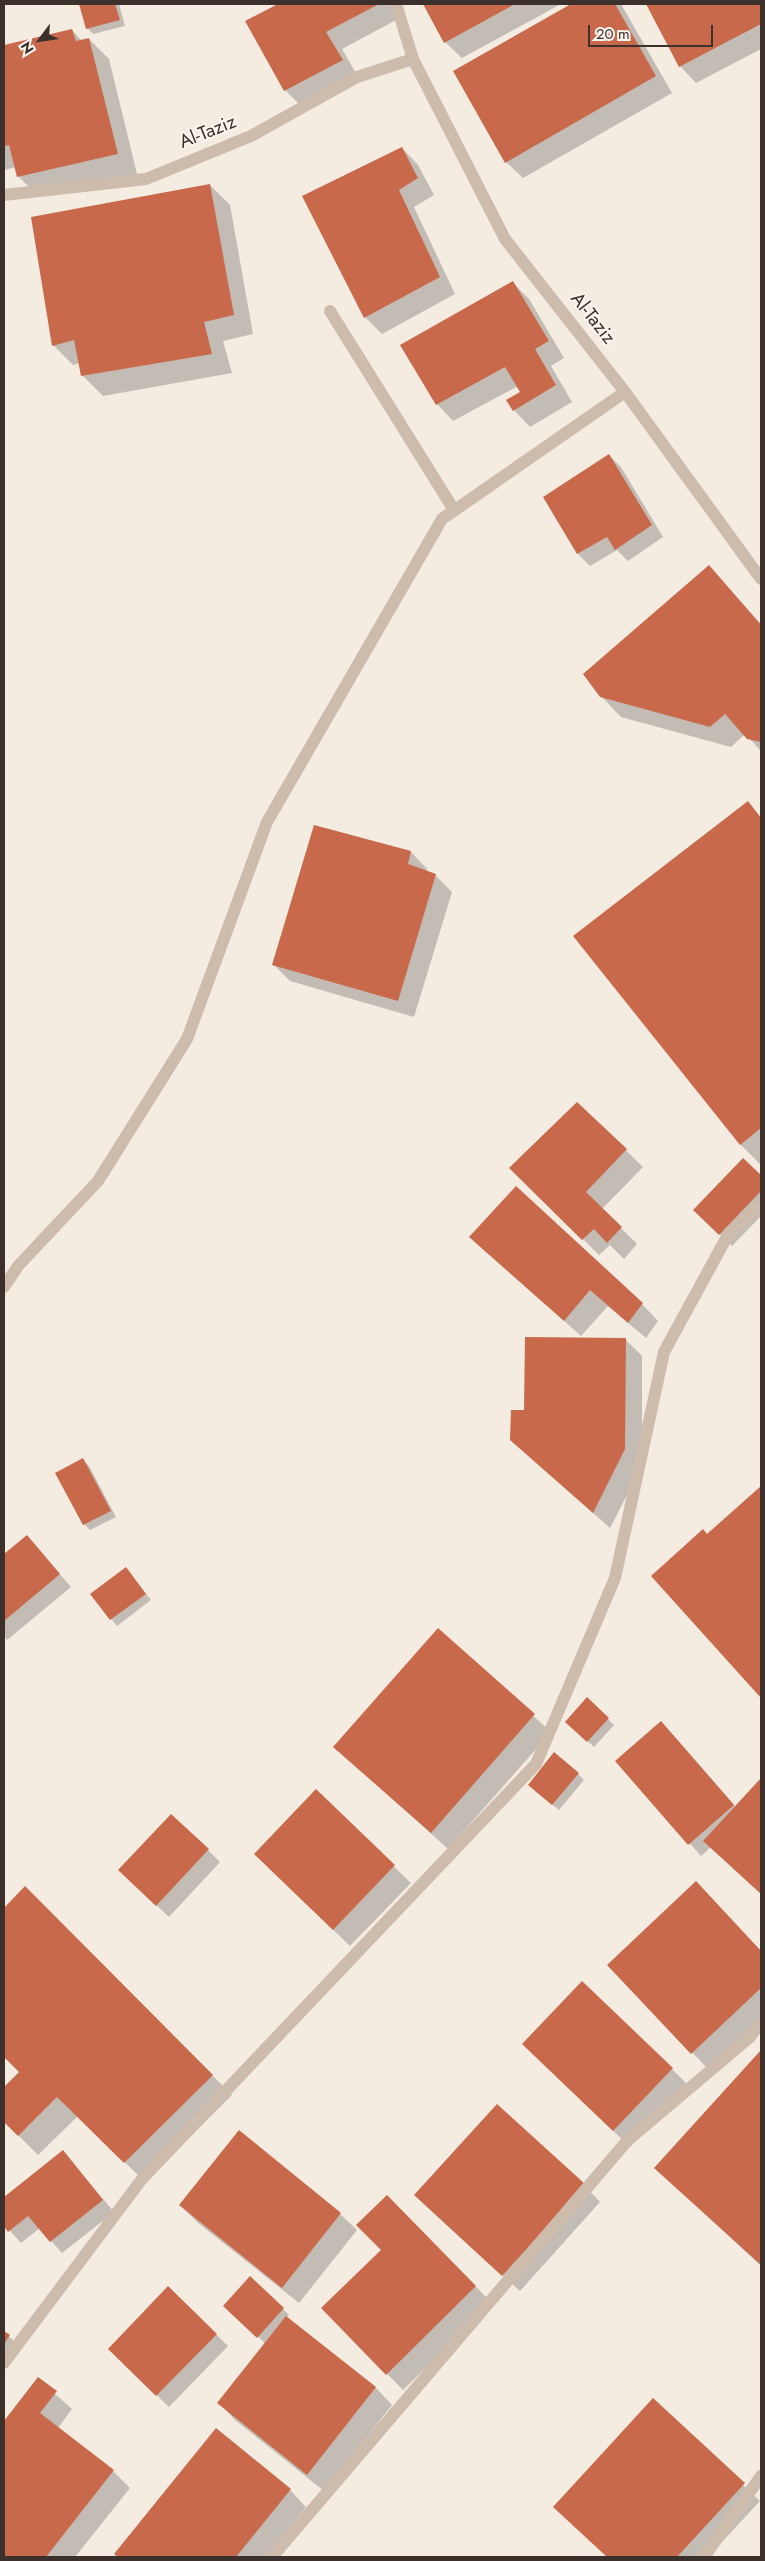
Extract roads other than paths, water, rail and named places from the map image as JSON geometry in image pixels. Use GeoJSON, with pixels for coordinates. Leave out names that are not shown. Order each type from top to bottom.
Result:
{"type":"FeatureCollection","features":[{"type":"Feature","properties":{"kind":"street","name":"Al-Taziz"},"geometry":{"type":"LineString","coordinates":[[396,4],[413,59],[505,239],[626,392],[761,579]]}},
{"type":"Feature","properties":{"kind":"street","name":"Al-Taziz"},"geometry":{"type":"LineString","coordinates":[[4,195],[146,180],[251,136],[357,77],[413,59]]}},
{"type":"Feature","properties":{"kind":"street"},"geometry":{"type":"LineString","coordinates":[[330,311],[454,510]]}},
{"type":"Feature","properties":{"kind":"street"},"geometry":{"type":"LineString","coordinates":[[4,1287],[18,1266],[98,1181],[187,1039],[267,822],[442,519],[626,392]]}},
{"type":"Feature","properties":{"kind":"street"},"geometry":{"type":"LineString","coordinates":[[4,2363],[142,2180],[536,1764],[616,1578],[664,1352],[729,1233],[761,1204]]}},
{"type":"Feature","properties":{"kind":"street"},"geometry":{"type":"LineString","coordinates":[[272,2557],[627,2141],[749,2038],[761,2022]]}},
{"type":"Feature","properties":{"kind":"street"},"geometry":{"type":"LineString","coordinates":[[704,2557],[761,2476]]}}]}
